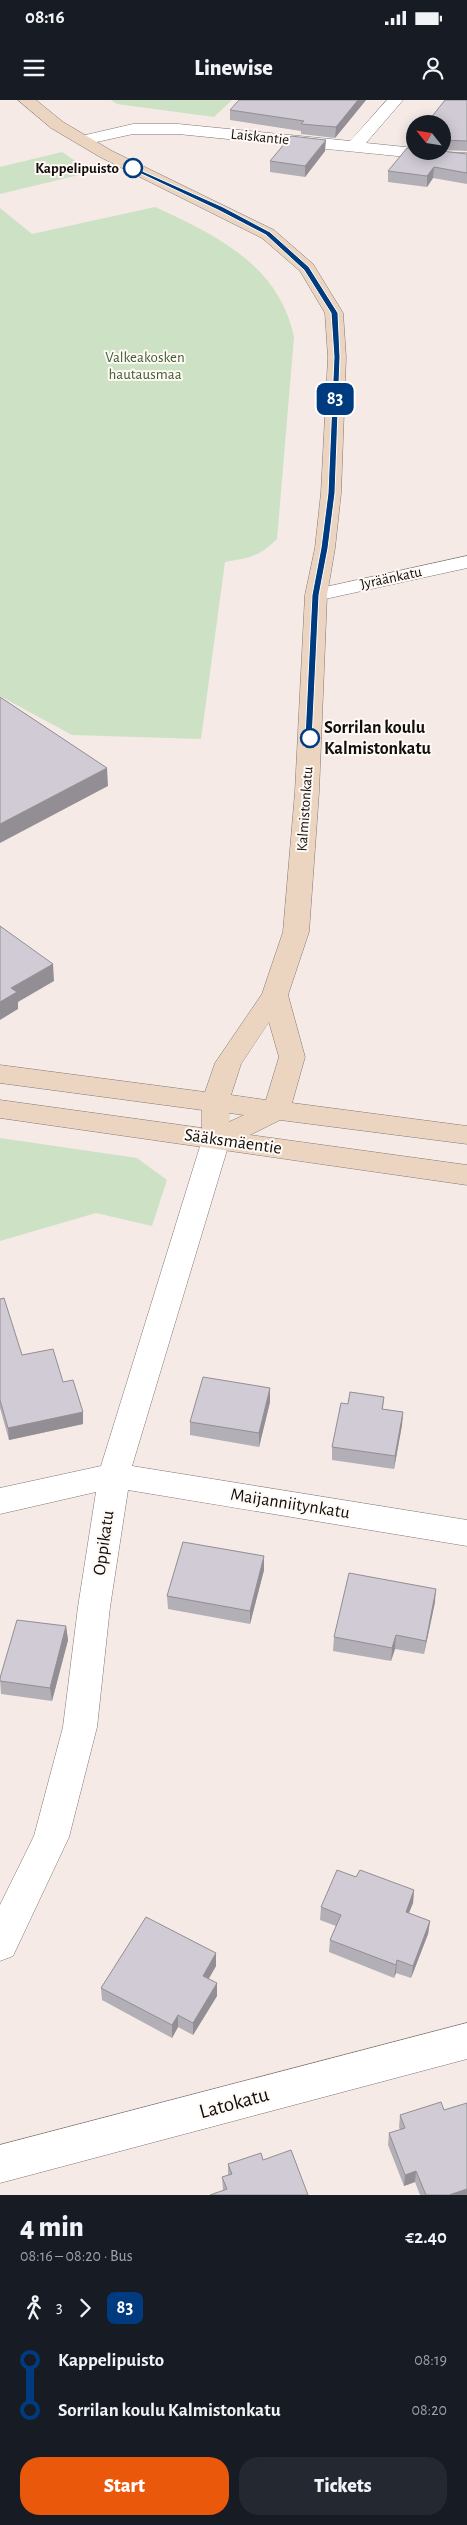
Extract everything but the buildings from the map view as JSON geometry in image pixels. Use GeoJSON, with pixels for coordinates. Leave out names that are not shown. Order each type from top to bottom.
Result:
{"type":"FeatureCollection","features":[{"type":"Feature","properties":{"kind":"street","name":"Kalmistonkatu"},"geometry":{"type":"LineString","coordinates":[[26,100],[58,125],[144,174],[220,208],[268,234],[306,268],[334,313],[337,357],[331,493],[325,548],[316,595],[308,784],[296,932],[275,994],[237,1047],[228,1063],[215,1102],[216,1140]]}},
{"type":"Feature","properties":{"kind":"street"},"geometry":{"type":"LineString","coordinates":[[354,147],[396,100]]}},
{"type":"Feature","properties":{"kind":"street","name":"Laiskantie"},"geometry":{"type":"LineString","coordinates":[[83,140],[133,129],[178,129],[467,158]]}},
{"type":"Feature","properties":{"kind":"street","name":"Jyräänkatu"},"geometry":{"type":"LineString","coordinates":[[316,595],[467,562]]}},
{"type":"Feature","properties":{"kind":"street"},"geometry":{"type":"LineString","coordinates":[[216,1140],[277,1110],[292,1057],[275,994]]}},
{"type":"Feature","properties":{"kind":"street"},"geometry":{"type":"LineString","coordinates":[[0,1074],[467,1136]]}},
{"type":"Feature","properties":{"kind":"street","name":"Sääksmäentie"},"geometry":{"type":"LineString","coordinates":[[0,1109],[467,1175]]}},
{"type":"Feature","properties":{"kind":"street","name":"Oppikatu"},"geometry":{"type":"LineString","coordinates":[[0,1944],[51,1837],[80,1727],[114,1475],[216,1140]]}},
{"type":"Feature","properties":{"kind":"street"},"geometry":{"type":"LineString","coordinates":[[0,1501],[114,1475]]}},
{"type":"Feature","properties":{"kind":"street","name":"Maijanniitynkatu"},"geometry":{"type":"LineString","coordinates":[[114,1475],[467,1533]]}},
{"type":"Feature","properties":{"kind":"street","name":"Latokatu"},"geometry":{"type":"LineString","coordinates":[[0,2164],[467,2041]]}},
{"type":"Feature","properties":{"kind":"green space"},"geometry":{"type":"Polygon","coordinates":[[[111,100],[232,100],[214,117],[117,104],[111,100]]]}},
{"type":"Feature","properties":{"kind":"green space","name":"Kappelipuisto"},"geometry":{"type":"Polygon","coordinates":[[[62,152],[91,172],[0,194],[0,167],[62,152]]]}},
{"type":"Feature","properties":{"kind":"green space","name":"Valkeakosken hautausmaa"},"geometry":{"type":"Polygon","coordinates":[[[155,207],[222,241],[242,256],[260,272],[275,290],[286,312],[294,337],[277,539],[265,550],[253,556],[225,562],[201,739],[72,735],[0,696],[0,208],[32,234],[155,207]]]}},
{"type":"Feature","properties":{"kind":"green space"},"geometry":{"type":"Polygon","coordinates":[[[0,1138],[137,1158],[167,1180],[152,1226],[96,1213],[0,1241],[0,1138]]]}},
{"type":"Feature","properties":{"kind":"bus line","name":"83"},"geometry":{"type":"LineString","coordinates":[[133,168],[220,208],[268,234],[306,268],[334,313],[337,357],[331,493],[325,548],[316,595],[310,738]]}},
{"type":"Feature","properties":{"kind":"place","name":"Kappelipuisto"},"geometry":{"type":"Point","coordinates":[133,168]}},
{"type":"Feature","properties":{"kind":"place","name":"Sorrilan koulu Kalmistonkatu"},"geometry":{"type":"Point","coordinates":[310,738]}}]}
